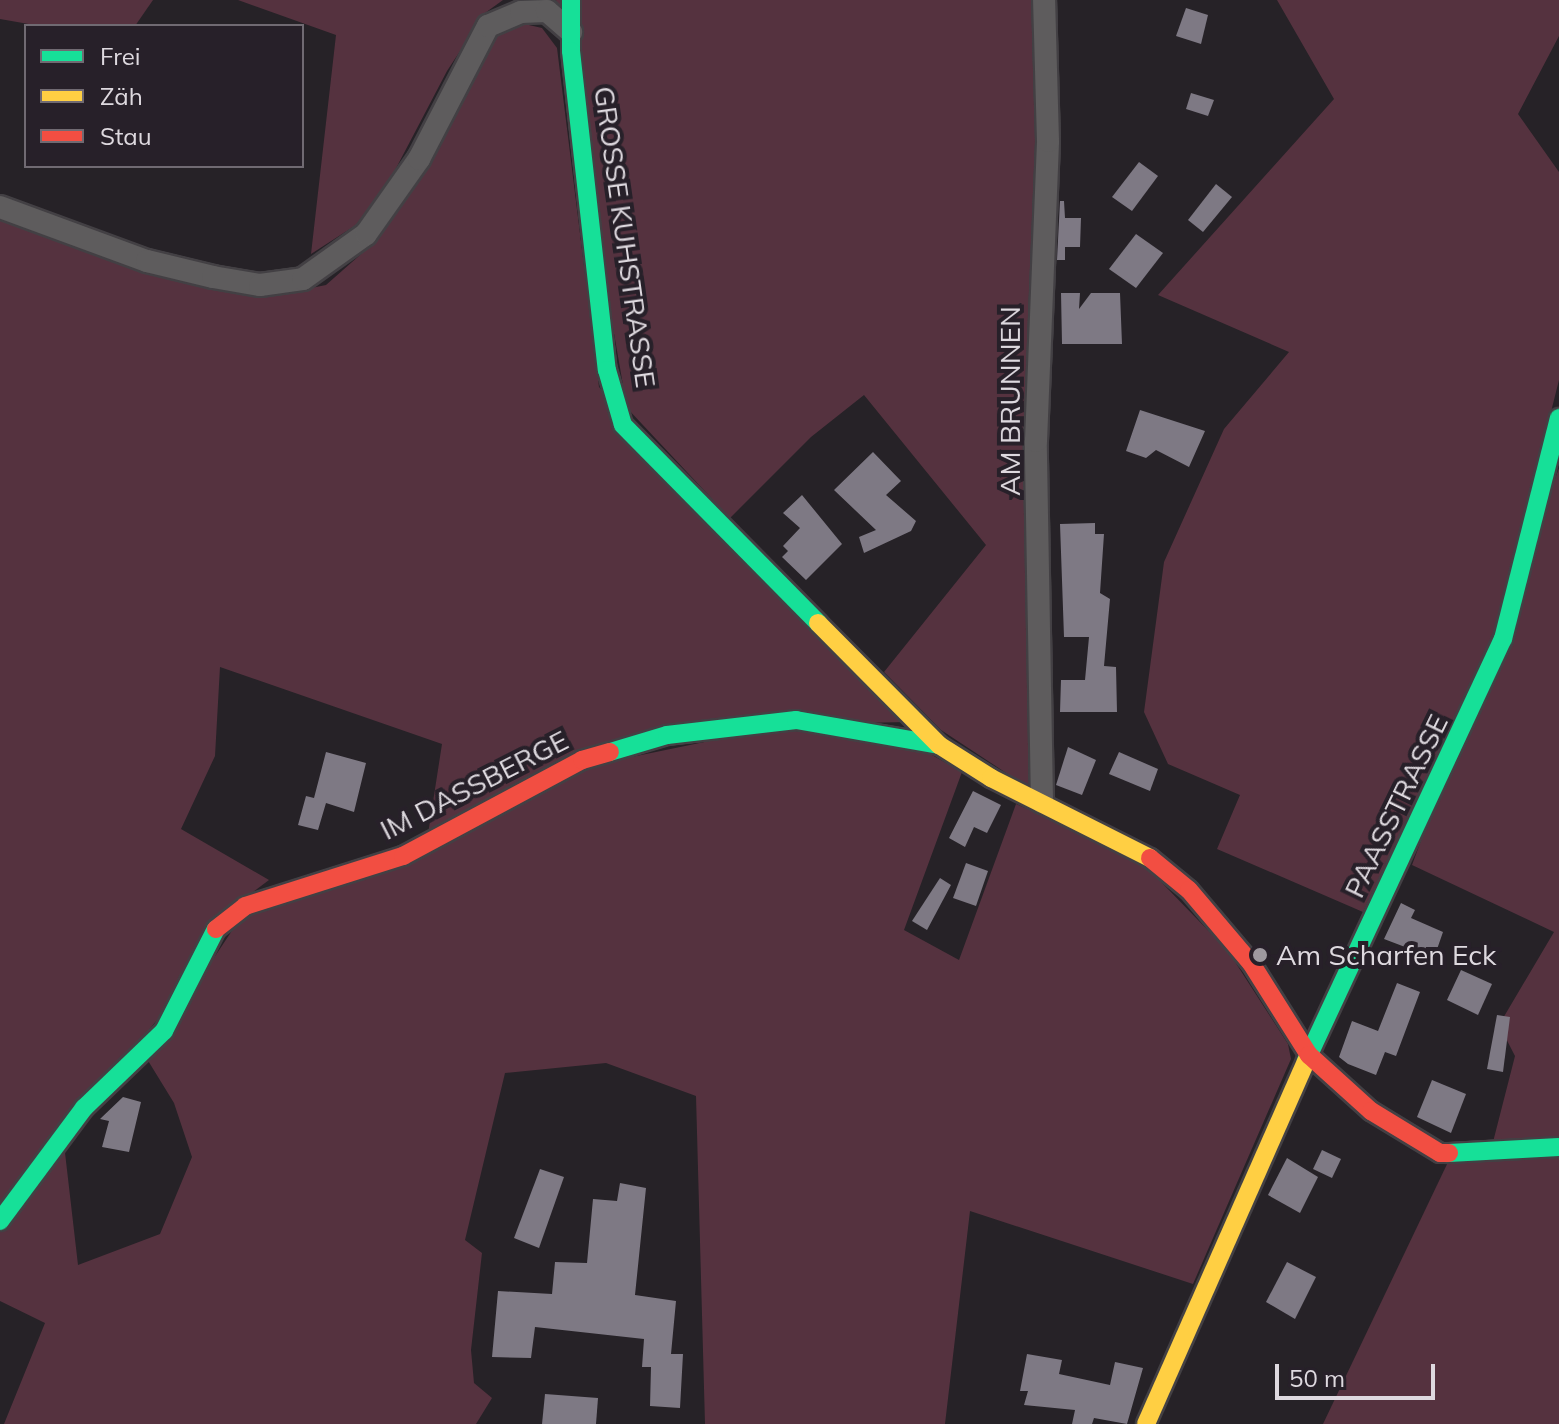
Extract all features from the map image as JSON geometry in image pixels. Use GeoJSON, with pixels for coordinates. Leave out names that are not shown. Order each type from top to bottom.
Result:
{"type":"FeatureCollection","features":[{"type":"Feature","properties":{"kind":"street"},"geometry":{"type":"LineString","coordinates":[[571,0],[571,32]]}},
{"type":"Feature","properties":{"kind":"street","name":"AM BRUNNEN"},"geometry":{"type":"LineString","coordinates":[[1042,802],[1036,441],[1048,141],[1044,0]]}},
{"type":"Feature","properties":{"kind":"street"},"geometry":{"type":"LineString","coordinates":[[0,207],[147,261],[213,277],[260,285],[303,279],[366,234],[419,159],[488,26],[521,12],[547,11],[571,32]]}},
{"type":"Feature","properties":{"kind":"street","name":"GROSSE KUHSTRASSE"},"geometry":{"type":"LineString","coordinates":[[571,32],[607,370],[623,425],[939,745],[991,778],[1144,853],[1189,890],[1251,963],[1309,1055],[1371,1111],[1440,1153],[1559,1147]]}},
{"type":"Feature","properties":{"kind":"street","name":"PAASSTRASSE"},"geometry":{"type":"LineString","coordinates":[[1146,1424],[1309,1055],[1503,639],[1559,418]]}},
{"type":"Feature","properties":{"kind":"street","name":"IM DASSBERGE"},"geometry":{"type":"LineString","coordinates":[[0,1221],[84,1108],[164,1031],[216,929],[245,906],[403,856],[582,760],[667,735],[796,720],[939,745]]}},
{"type":"Feature","properties":{"kind":"shaded area"},"geometry":{"type":"Polygon","coordinates":[[[0,0],[153,0],[136,24],[29,24],[0,19],[0,0]]]}},
{"type":"Feature","properties":{"kind":"shaded area"},"geometry":{"type":"Polygon","coordinates":[[[238,0],[503,0],[485,13],[447,71],[393,174],[356,225],[311,254],[336,35],[238,0]]]}},
{"type":"Feature","properties":{"kind":"shaded area"},"geometry":{"type":"Polygon","coordinates":[[[556,0],[1039,0],[1032,790],[941,730],[884,672],[986,545],[864,395],[811,437],[730,518],[627,408],[556,0]]]}},
{"type":"Feature","properties":{"kind":"shaded area"},"geometry":{"type":"Polygon","coordinates":[[[1277,0],[1559,0],[1559,36],[1518,114],[1559,172],[1559,380],[1493,643],[1363,912],[1217,849],[1240,795],[1168,764],[1144,712],[1164,562],[1224,429],[1289,352],[1158,295],[1334,99],[1277,0]]]}},
{"type":"Feature","properties":{"kind":"shaded area"},"geometry":{"type":"Polygon","coordinates":[[[520,23],[542,28],[557,48],[599,387],[908,722],[669,727],[428,834],[442,744],[220,667],[215,756],[181,829],[269,880],[221,916],[181,991],[0,1210],[0,218],[199,282],[272,296],[326,285],[377,240],[426,165],[484,47],[505,28],[520,23]]]}},
{"type":"Feature","properties":{"kind":"shaded area"},"geometry":{"type":"Polygon","coordinates":[[[1559,468],[1559,1139],[1493,1142],[1515,1056],[1499,1025],[1554,932],[1412,865],[1559,468]]]}},
{"type":"Feature","properties":{"kind":"shaded area"},"geometry":{"type":"Polygon","coordinates":[[[772,728],[918,747],[962,772],[904,930],[959,960],[1016,804],[1136,856],[1228,951],[1288,1044],[1291,1059],[1193,1284],[970,1211],[945,1424],[705,1424],[696,1096],[606,1063],[505,1073],[465,1240],[482,1253],[471,1350],[474,1383],[492,1398],[476,1424],[4,1424],[45,1323],[0,1301],[0,1231],[64,1144],[78,1265],[160,1234],[192,1157],[174,1103],[147,1059],[243,914],[583,767],[772,728]]]}},
{"type":"Feature","properties":{"kind":"shaded area"},"geometry":{"type":"Polygon","coordinates":[[[1559,1153],[1559,1424],[1323,1424],[1449,1160],[1559,1153]]]}},
{"type":"Feature","properties":{"kind":"building"},"geometry":{"type":"Polygon","coordinates":[[[1186,8],[1208,15],[1201,44],[1176,36],[1186,8]]]}},
{"type":"Feature","properties":{"kind":"building"},"geometry":{"type":"Polygon","coordinates":[[[1191,93],[1214,100],[1208,116],[1186,109],[1191,93]]]}},
{"type":"Feature","properties":{"kind":"building"},"geometry":{"type":"Polygon","coordinates":[[[1139,162],[1158,176],[1132,211],[1112,197],[1139,162]]]}},
{"type":"Feature","properties":{"kind":"building"},"geometry":{"type":"Polygon","coordinates":[[[1216,184],[1232,197],[1203,232],[1188,220],[1216,184]]]}},
{"type":"Feature","properties":{"kind":"building"},"geometry":{"type":"Polygon","coordinates":[[[1060,201],[1064,201],[1065,218],[1081,218],[1080,247],[1065,247],[1065,260],[1057,260],[1060,201]]]}},
{"type":"Feature","properties":{"kind":"building"},"geometry":{"type":"Polygon","coordinates":[[[1136,234],[1163,253],[1136,288],[1109,269],[1136,234]]]}},
{"type":"Feature","properties":{"kind":"building"},"geometry":{"type":"Polygon","coordinates":[[[1061,293],[1080,293],[1079,309],[1091,293],[1120,293],[1122,344],[1062,344],[1061,293]]]}},
{"type":"Feature","properties":{"kind":"building"},"geometry":{"type":"Polygon","coordinates":[[[1140,410],[1205,431],[1189,467],[1156,450],[1146,458],[1126,451],[1140,410]]]}},
{"type":"Feature","properties":{"kind":"building"},"geometry":{"type":"Polygon","coordinates":[[[873,452],[901,481],[886,495],[916,521],[911,531],[864,553],[859,537],[876,530],[834,490],[873,452]]]}},
{"type":"Feature","properties":{"kind":"building"},"geometry":{"type":"Polygon","coordinates":[[[802,495],[842,544],[806,580],[782,557],[788,551],[783,546],[800,528],[783,513],[802,495]]]}},
{"type":"Feature","properties":{"kind":"building"},"geometry":{"type":"Polygon","coordinates":[[[1095,523],[1095,534],[1104,534],[1100,593],[1110,599],[1104,666],[1116,667],[1117,712],[1060,712],[1061,680],[1085,680],[1089,637],[1064,637],[1060,524],[1095,523]]]}},
{"type":"Feature","properties":{"kind":"building"},"geometry":{"type":"Polygon","coordinates":[[[1068,747],[1096,760],[1082,795],[1056,785],[1068,747]]]}},
{"type":"Feature","properties":{"kind":"building"},"geometry":{"type":"Polygon","coordinates":[[[326,752],[366,763],[354,812],[326,803],[318,830],[298,825],[306,796],[314,798],[326,752]]]}},
{"type":"Feature","properties":{"kind":"building"},"geometry":{"type":"Polygon","coordinates":[[[1119,752],[1158,769],[1150,791],[1109,774],[1119,752]]]}},
{"type":"Feature","properties":{"kind":"building"},"geometry":{"type":"Polygon","coordinates":[[[973,791],[1001,805],[987,833],[974,827],[965,847],[949,838],[973,791]]]}},
{"type":"Feature","properties":{"kind":"building"},"geometry":{"type":"Polygon","coordinates":[[[966,863],[988,871],[976,906],[953,898],[966,863]]]}},
{"type":"Feature","properties":{"kind":"building"},"geometry":{"type":"Polygon","coordinates":[[[940,878],[951,885],[927,930],[912,921],[940,878]]]}},
{"type":"Feature","properties":{"kind":"building"},"geometry":{"type":"Polygon","coordinates":[[[1401,903],[1415,910],[1411,918],[1443,932],[1434,958],[1384,939],[1401,903]]]}},
{"type":"Feature","properties":{"kind":"building"},"geometry":{"type":"Polygon","coordinates":[[[1461,970],[1492,984],[1478,1015],[1447,1000],[1461,970]]]}},
{"type":"Feature","properties":{"kind":"building"},"geometry":{"type":"Polygon","coordinates":[[[1397,983],[1420,992],[1396,1056],[1385,1052],[1376,1075],[1348,1064],[1339,1057],[1352,1021],[1378,1031],[1397,983]]]}},
{"type":"Feature","properties":{"kind":"building"},"geometry":{"type":"Polygon","coordinates":[[[1497,1015],[1510,1017],[1503,1072],[1487,1069],[1497,1015]]]}},
{"type":"Feature","properties":{"kind":"building"},"geometry":{"type":"Polygon","coordinates":[[[1432,1080],[1466,1094],[1451,1133],[1417,1117],[1432,1080]]]}},
{"type":"Feature","properties":{"kind":"building"},"geometry":{"type":"Polygon","coordinates":[[[123,1097],[141,1102],[129,1152],[102,1147],[109,1121],[100,1119],[123,1097]]]}},
{"type":"Feature","properties":{"kind":"building"},"geometry":{"type":"Polygon","coordinates":[[[1322,1150],[1341,1159],[1332,1178],[1313,1169],[1322,1150]]]}},
{"type":"Feature","properties":{"kind":"building"},"geometry":{"type":"Polygon","coordinates":[[[1287,1158],[1318,1177],[1300,1213],[1268,1195],[1287,1158]]]}},
{"type":"Feature","properties":{"kind":"building"},"geometry":{"type":"Polygon","coordinates":[[[540,1169],[564,1177],[539,1248],[514,1238],[540,1169]]]}},
{"type":"Feature","properties":{"kind":"building"},"geometry":{"type":"Polygon","coordinates":[[[620,1183],[646,1188],[635,1295],[676,1301],[671,1354],[683,1354],[680,1408],[650,1406],[651,1367],[642,1367],[644,1339],[535,1327],[531,1358],[492,1357],[498,1291],[552,1294],[555,1262],[587,1263],[593,1199],[617,1201],[620,1183]]]}},
{"type":"Feature","properties":{"kind":"building"},"geometry":{"type":"Polygon","coordinates":[[[1287,1262],[1316,1277],[1295,1319],[1266,1302],[1287,1262]]]}},
{"type":"Feature","properties":{"kind":"building"},"geometry":{"type":"Polygon","coordinates":[[[1027,1354],[1062,1360],[1059,1374],[1110,1385],[1115,1362],[1143,1368],[1127,1424],[1094,1418],[1092,1424],[1072,1424],[1075,1410],[1024,1405],[1028,1391],[1020,1391],[1027,1354]]]}},
{"type":"Feature","properties":{"kind":"building"},"geometry":{"type":"Polygon","coordinates":[[[545,1394],[598,1398],[596,1424],[542,1424],[545,1394]]]}},
{"type":"Feature","properties":{"kind":"traffic: fast"},"geometry":{"type":"LineString","coordinates":[[571,0],[571,51],[607,370],[623,425],[818,623]]}},
{"type":"Feature","properties":{"kind":"traffic: fast"},"geometry":{"type":"LineString","coordinates":[[1306,1061],[1503,639],[1559,418]]}},
{"type":"Feature","properties":{"kind":"traffic: fast"},"geometry":{"type":"LineString","coordinates":[[610,752],[667,735],[796,720],[939,745]]}},
{"type":"Feature","properties":{"kind":"traffic: fast"},"geometry":{"type":"LineString","coordinates":[[0,1221],[84,1108],[164,1031],[216,929]]}},
{"type":"Feature","properties":{"kind":"traffic: fast"},"geometry":{"type":"LineString","coordinates":[[1449,1153],[1559,1147]]}},
{"type":"Feature","properties":{"kind":"traffic: slow"},"geometry":{"type":"LineString","coordinates":[[818,623],[939,745],[991,778],[1150,858]]}},
{"type":"Feature","properties":{"kind":"traffic: slow"},"geometry":{"type":"LineString","coordinates":[[1146,1424],[1306,1061]]}},
{"type":"Feature","properties":{"kind":"traffic: jam"},"geometry":{"type":"LineString","coordinates":[[216,929],[245,906],[403,856],[582,760],[610,752]]}},
{"type":"Feature","properties":{"kind":"traffic: jam"},"geometry":{"type":"LineString","coordinates":[[1150,858],[1189,890],[1251,963],[1309,1055],[1371,1111],[1440,1153],[1449,1153]]}},
{"type":"Feature","properties":{"kind":"place","name":"Am Scharfen Eck"},"geometry":{"type":"Point","coordinates":[1260,955]}}]}
